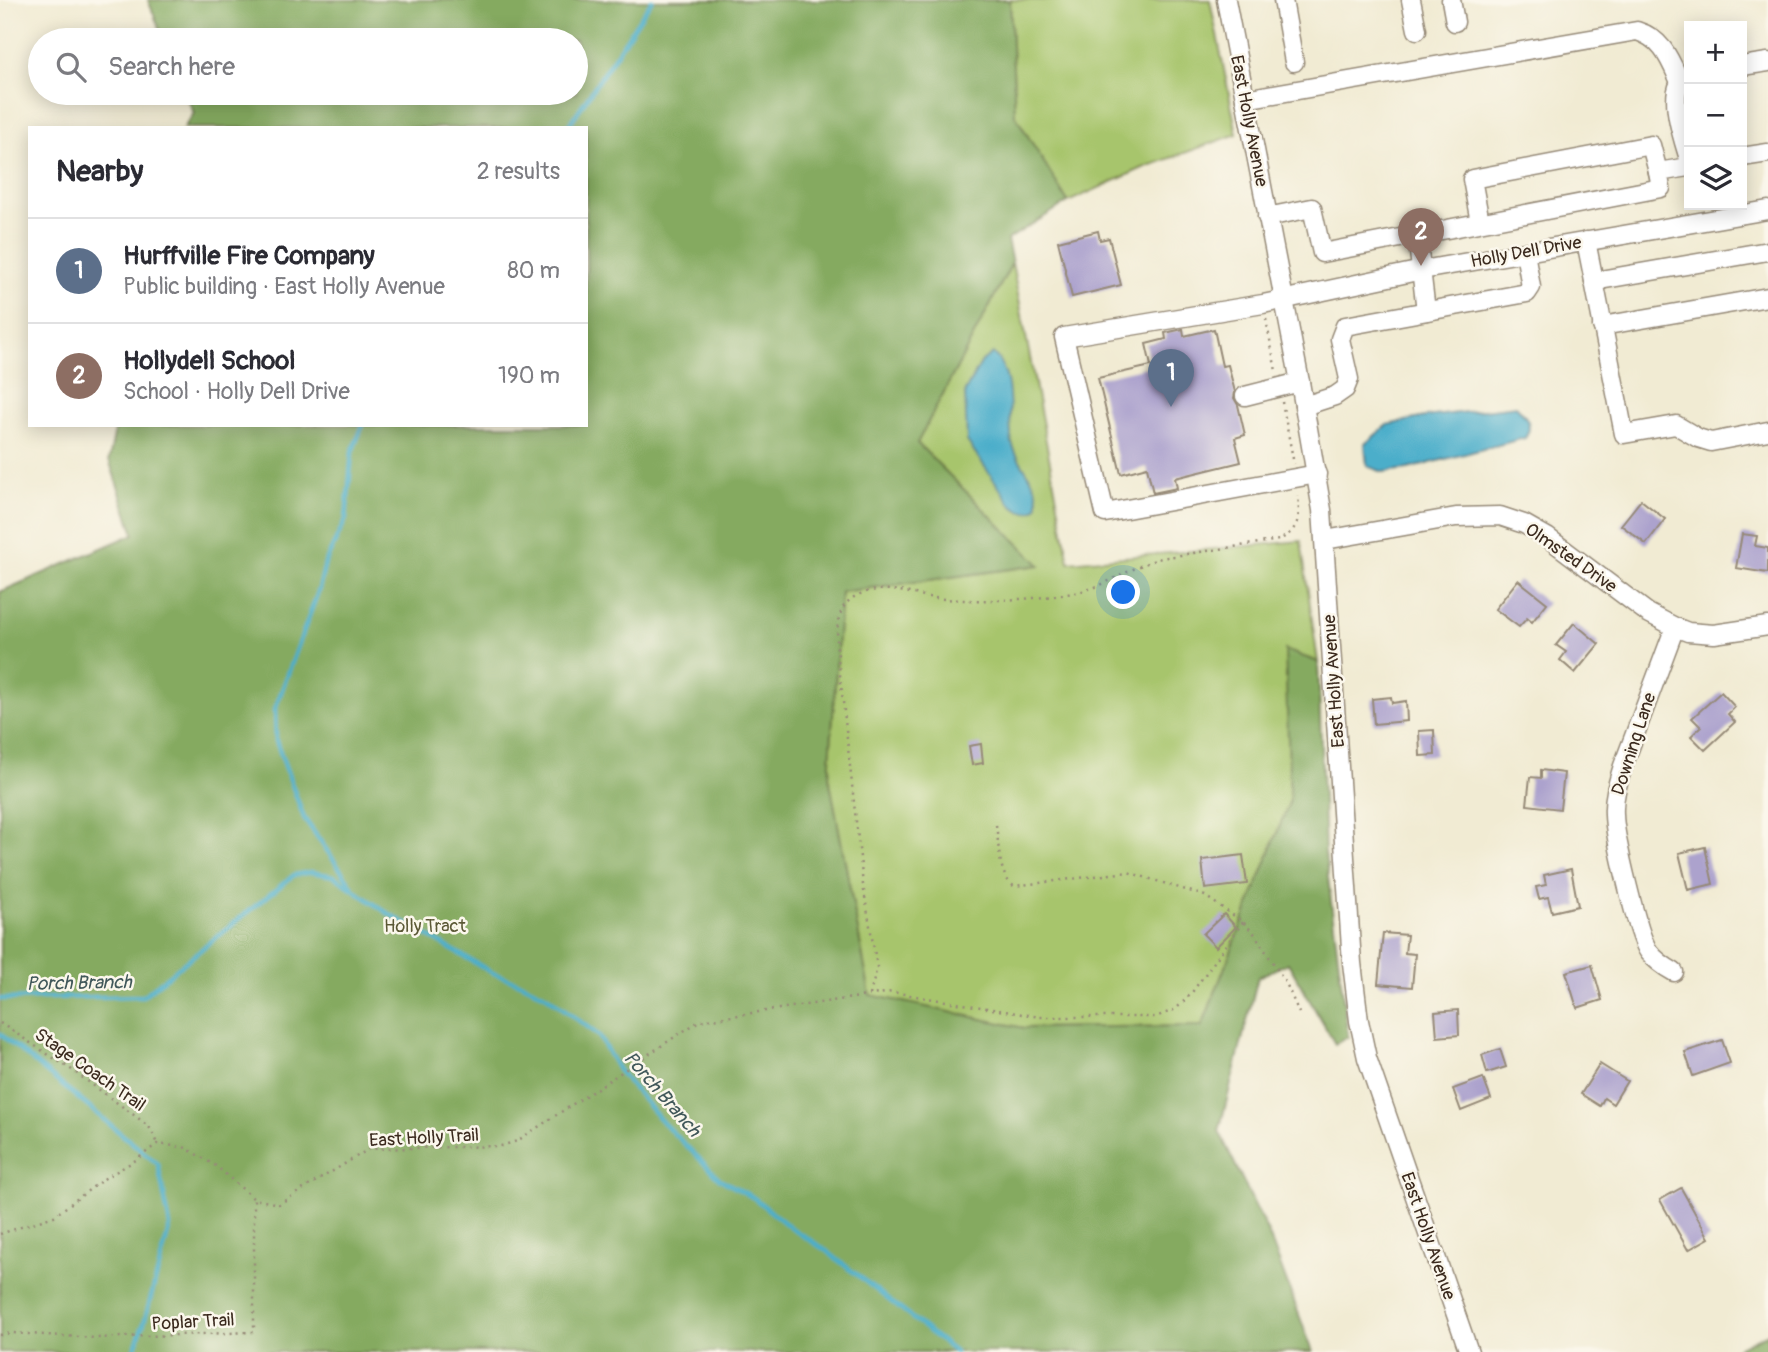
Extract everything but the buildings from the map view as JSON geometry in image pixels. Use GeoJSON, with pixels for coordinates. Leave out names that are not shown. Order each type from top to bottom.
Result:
{"type":"FeatureCollection","features":[{"type":"Feature","properties":{"kind":"street","name":"East Holly Avenue"},"geometry":{"type":"LineString","coordinates":[[1226,0],[1317,474],[1325,540],[1352,962],[1359,1021],[1367,1058],[1469,1352]]}},
{"type":"Feature","properties":{"kind":"street"},"geometry":{"type":"LineString","coordinates":[[1283,0],[1294,62]]}},
{"type":"Feature","properties":{"kind":"street"},"geometry":{"type":"LineString","coordinates":[[1411,0],[1417,30]]}},
{"type":"Feature","properties":{"kind":"street"},"geometry":{"type":"LineString","coordinates":[[1451,0],[1455,22]]}},
{"type":"Feature","properties":{"kind":"street"},"geometry":{"type":"LineString","coordinates":[[1245,99],[1637,31],[1652,35],[1684,78]]}},
{"type":"Feature","properties":{"kind":"street"},"geometry":{"type":"LineString","coordinates":[[1747,65],[1768,62]]}},
{"type":"Feature","properties":{"kind":"street"},"geometry":{"type":"LineString","coordinates":[[1684,82],[1676,96],[1678,119],[1686,147]]}},
{"type":"Feature","properties":{"kind":"street"},"geometry":{"type":"LineString","coordinates":[[1268,217],[1312,208],[1322,253],[1661,188],[1651,145],[1472,179],[1480,222]]}},
{"type":"Feature","properties":{"kind":"street"},"geometry":{"type":"LineString","coordinates":[[1747,156],[1768,153]]}},
{"type":"Feature","properties":{"kind":"street"},"geometry":{"type":"LineString","coordinates":[[1658,172],[1684,168]]}},
{"type":"Feature","properties":{"kind":"street","name":"Holly Dell Drive"},"geometry":{"type":"LineString","coordinates":[[1317,474],[1105,513],[1064,337],[1284,300],[1422,270],[1586,241],[1700,213],[1768,210]]}},
{"type":"Feature","properties":{"kind":"street"},"geometry":{"type":"LineString","coordinates":[[1417,235],[1426,311]]}},
{"type":"Feature","properties":{"kind":"street"},"geometry":{"type":"LineString","coordinates":[[1586,241],[1624,434],[1676,425],[1711,442],[1768,431]]}},
{"type":"Feature","properties":{"kind":"street"},"geometry":{"type":"LineString","coordinates":[[1594,281],[1768,251]]}},
{"type":"Feature","properties":{"kind":"street"},"geometry":{"type":"LineString","coordinates":[[1304,406],[1335,396],[1345,389],[1349,379],[1340,339],[1345,326],[1527,293],[1531,287],[1525,252]]}},
{"type":"Feature","properties":{"kind":"street"},"geometry":{"type":"LineString","coordinates":[[1602,326],[1768,297]]}},
{"type":"Feature","properties":{"kind":"street"},"geometry":{"type":"LineString","coordinates":[[1244,396],[1300,382]]}},
{"type":"Feature","properties":{"kind":"street","name":"Olmsted Drive"},"geometry":{"type":"LineString","coordinates":[[1325,540],[1456,517],[1500,516],[1524,524],[1547,537],[1648,613],[1675,627],[1688,632],[1714,634],[1768,626]]}},
{"type":"Feature","properties":{"kind":"street","name":"Downing Lane"},"geometry":{"type":"LineString","coordinates":[[1674,972],[1657,960],[1644,945],[1617,839],[1614,816],[1616,788],[1623,766],[1675,627]]}},
{"type":"Feature","properties":{"kind":"path"},"geometry":{"type":"LineString","coordinates":[[1266,319],[1274,357]]}},
{"type":"Feature","properties":{"kind":"path"},"geometry":{"type":"LineString","coordinates":[[1286,425],[1295,468]]}},
{"type":"Feature","properties":{"kind":"path"},"geometry":{"type":"LineString","coordinates":[[870,995],[877,967],[863,885],[837,647],[836,625],[842,608],[849,600],[866,592],[895,589],[940,599],[981,601],[1039,597],[1096,587],[1146,562],[1161,558],[1279,540],[1288,536],[1298,523],[1298,487]]}},
{"type":"Feature","properties":{"kind":"path"},"geometry":{"type":"LineString","coordinates":[[996,825],[1004,873],[1008,883],[1014,886],[1128,872],[1205,896],[1243,922],[1254,933],[1286,983],[1299,1013]]}},
{"type":"Feature","properties":{"kind":"path","name":"East Holly Trail"},"geometry":{"type":"LineString","coordinates":[[254,1199],[279,1204],[369,1149],[501,1146],[517,1141],[699,1021],[892,992],[1040,1017],[1156,1017],[1176,1009],[1190,995],[1243,922]]}},
{"type":"Feature","properties":{"kind":"path","name":"Stage Coach Trail"},"geometry":{"type":"LineString","coordinates":[[0,1023],[72,1070],[138,1118],[151,1129],[157,1144]]}},
{"type":"Feature","properties":{"kind":"path"},"geometry":{"type":"LineString","coordinates":[[0,1234],[54,1216],[157,1144],[184,1147],[216,1166],[254,1199]]}},
{"type":"Feature","properties":{"kind":"path","name":"Poplar Trail"},"geometry":{"type":"LineString","coordinates":[[0,1335],[12,1333],[96,1339],[254,1332],[254,1199]]}},
{"type":"Feature","properties":{"kind":"green space","name":"Holly Tract"},"geometry":{"type":"Polygon","coordinates":[[[148,0],[1010,0],[1015,115],[1068,202],[1007,240],[1012,263],[917,443],[1040,565],[841,592],[829,777],[870,995],[1024,1028],[1202,1026],[1290,800],[1285,650],[1318,662],[1325,853],[1348,1037],[1335,1044],[1288,963],[1258,977],[1219,1131],[1269,1235],[1313,1352],[0,1352],[0,592],[134,534],[109,460],[116,427],[588,427],[588,126],[185,126],[194,113],[190,105],[588,105],[588,28],[159,28],[148,0]]]}},
{"type":"Feature","properties":{"kind":"green space"},"geometry":{"type":"Polygon","coordinates":[[[1010,0],[1210,0],[1237,134],[1143,168],[1068,202],[1015,115],[1010,0]]]}},
{"type":"Feature","properties":{"kind":"green space"},"geometry":{"type":"Polygon","coordinates":[[[1012,263],[1069,562],[1301,541],[1318,662],[1286,651],[1290,800],[1202,1026],[1024,1028],[870,995],[829,777],[841,592],[1039,565],[917,443],[1012,263]]]}},
{"type":"Feature","properties":{"kind":"green space"},"geometry":{"type":"Polygon","coordinates":[[[1768,1333],[1768,1352],[1729,1352],[1768,1333]]]}},
{"type":"Feature","properties":{"kind":"water"},"geometry":{"type":"Polygon","coordinates":[[[993,353],[1000,362],[1008,384],[1012,443],[1037,491],[1037,508],[1026,512],[1016,509],[1010,503],[967,441],[965,391],[982,361],[993,353]]]}},
{"type":"Feature","properties":{"kind":"water"},"geometry":{"type":"Polygon","coordinates":[[[1516,406],[1529,425],[1525,438],[1408,469],[1383,472],[1367,466],[1365,444],[1387,425],[1425,417],[1516,406]]]}},
{"type":"Feature","properties":{"kind":"waterway"},"geometry":{"type":"LineString","coordinates":[[588,96],[652,0]]}},
{"type":"Feature","properties":{"kind":"waterway"},"geometry":{"type":"LineString","coordinates":[[568,126],[582,105]]}},
{"type":"Feature","properties":{"kind":"waterway"},"geometry":{"type":"LineString","coordinates":[[352,886],[304,818],[276,741],[275,709],[319,589],[325,563],[346,519],[352,452],[362,427]]}},
{"type":"Feature","properties":{"kind":"waterway","name":"Porch Branch"},"geometry":{"type":"LineString","coordinates":[[0,999],[143,996],[294,875],[311,872],[334,876],[386,912],[493,973],[547,996],[599,1036],[618,1070],[663,1123],[720,1179],[754,1198],[791,1228],[824,1249],[955,1352]]}},
{"type":"Feature","properties":{"kind":"waterway"},"geometry":{"type":"LineString","coordinates":[[0,1034],[158,1164],[170,1226],[144,1323],[133,1352]]}},
{"type":"Feature","properties":{"kind":"place","name":"Hollydell School"},"geometry":{"type":"Point","coordinates":[1421,266]}},
{"type":"Feature","properties":{"kind":"place","name":"Hurffville Fire Company"},"geometry":{"type":"Point","coordinates":[1171,407]}}]}
